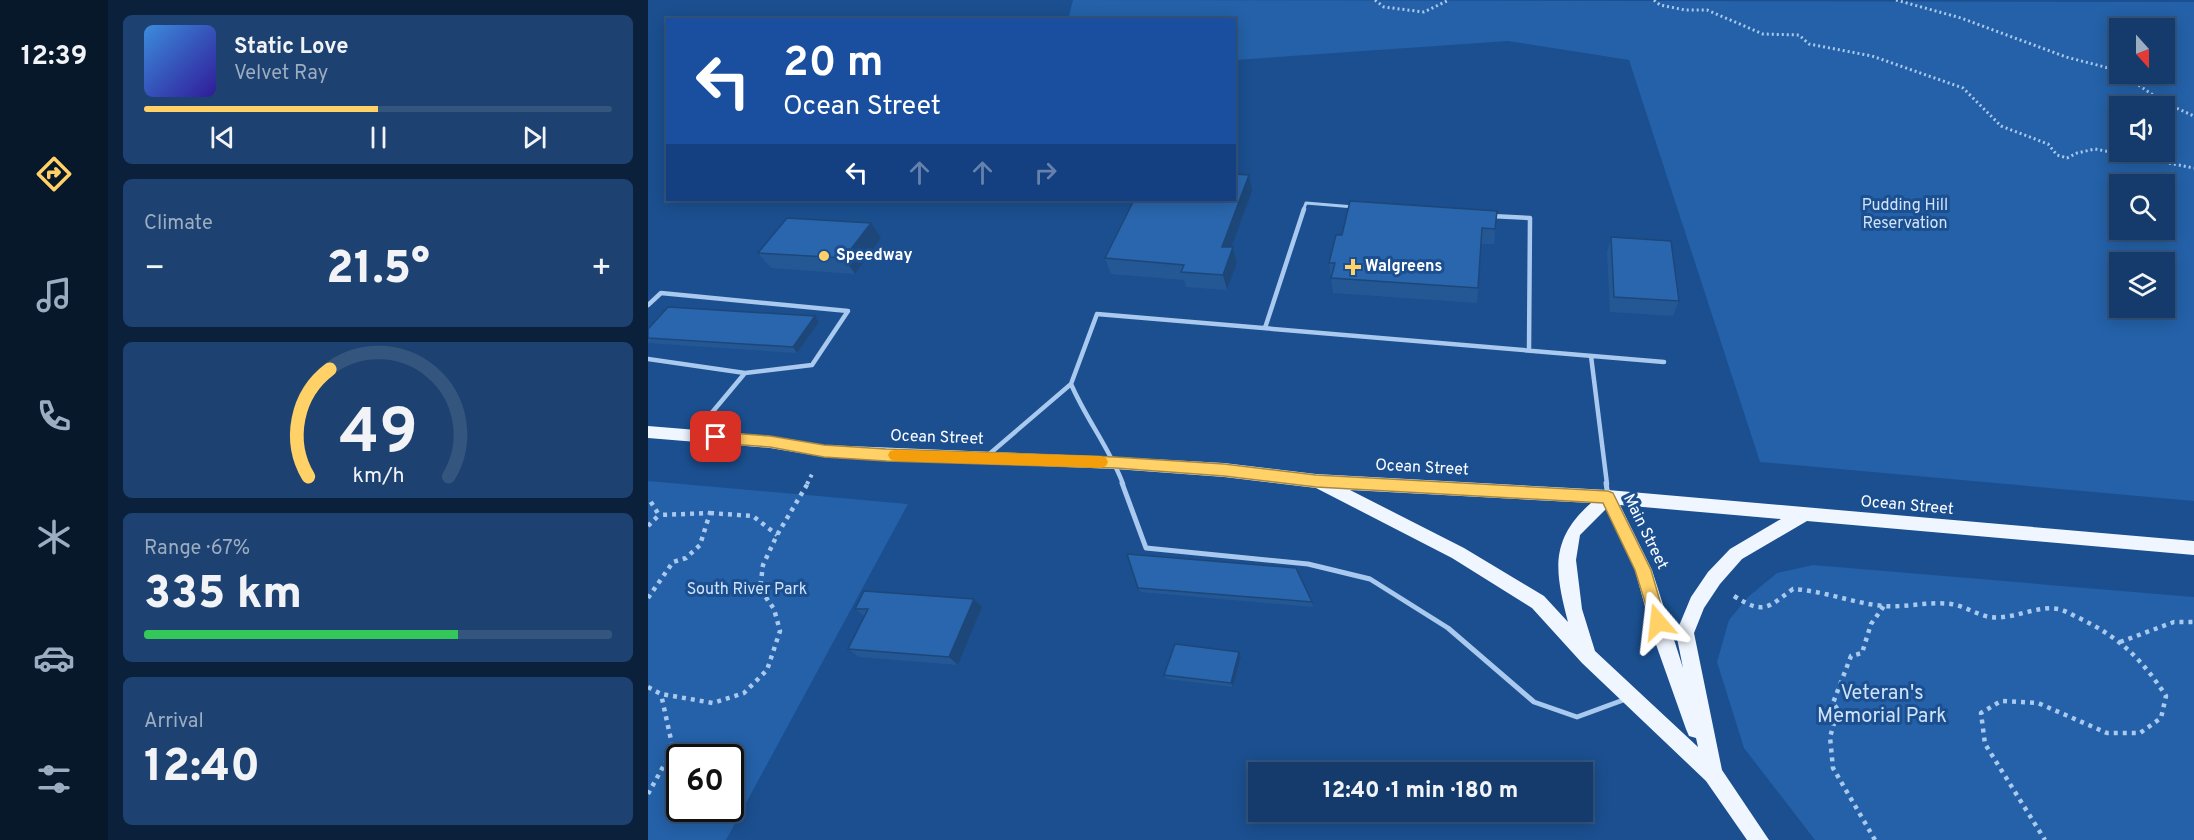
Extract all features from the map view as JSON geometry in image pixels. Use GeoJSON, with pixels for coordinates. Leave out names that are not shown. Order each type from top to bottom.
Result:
{"type":"FeatureCollection","features":[{"type":"Feature","properties":{"kind":"main road","name":"Ocean Street"},"geometry":{"type":"LineString","coordinates":[[648,432],[770,442],[824,451],[1115,462],[1224,470],[1316,481],[1608,497],[1804,516],[2194,548]]}},
{"type":"Feature","properties":{"kind":"main road"},"geometry":{"type":"LineString","coordinates":[[1316,481],[1458,553],[1538,602],[1588,657]]}},
{"type":"Feature","properties":{"kind":"main road","name":"Main Street"},"geometry":{"type":"LineString","coordinates":[[1713,774],[1662,636],[1643,570],[1608,497],[1573,532],[1568,551],[1569,576],[1578,631],[1588,657],[1713,774],[1760,840]]}},
{"type":"Feature","properties":{"kind":"main road"},"geometry":{"type":"LineString","coordinates":[[1713,774],[1685,633],[1697,603],[1713,578],[1736,554],[1757,540],[1804,516]]}},
{"type":"Feature","properties":{"kind":"lane"},"geometry":{"type":"LineString","coordinates":[[1265,328],[1306,203],[1365,207]]}},
{"type":"Feature","properties":{"kind":"lane"},"geometry":{"type":"LineString","coordinates":[[1483,215],[1530,218],[1529,350]]}},
{"type":"Feature","properties":{"kind":"lane"},"geometry":{"type":"LineString","coordinates":[[648,305],[661,293],[848,311],[812,365],[745,374],[648,359]]}},
{"type":"Feature","properties":{"kind":"lane"},"geometry":{"type":"LineString","coordinates":[[985,457],[1071,384],[1097,314],[1664,362]]}},
{"type":"Feature","properties":{"kind":"lane"},"geometry":{"type":"LineString","coordinates":[[1591,356],[1608,497]]}},
{"type":"Feature","properties":{"kind":"lane"},"geometry":{"type":"LineString","coordinates":[[693,436],[745,374]]}},
{"type":"Feature","properties":{"kind":"lane"},"geometry":{"type":"LineString","coordinates":[[1071,384],[1115,462],[1146,548],[1308,564],[1370,579],[1448,628],[1534,702],[1577,717],[1630,697]]}},
{"type":"Feature","properties":{"kind":"path"},"geometry":{"type":"LineString","coordinates":[[1375,0],[1384,7],[1424,12],[1449,0]]}},
{"type":"Feature","properties":{"kind":"path"},"geometry":{"type":"LineString","coordinates":[[1654,0],[1660,5],[1669,7],[1707,10],[1763,34],[1799,35],[1809,44],[1872,56],[1954,84],[1963,88],[2001,126],[2048,144],[2057,155],[2067,158],[2082,150],[2105,149],[2138,159],[2176,161],[2194,168]]}},
{"type":"Feature","properties":{"kind":"path"},"geometry":{"type":"LineString","coordinates":[[1896,0],[1995,29],[2069,58],[2109,67]]}},
{"type":"Feature","properties":{"kind":"path"},"geometry":{"type":"LineString","coordinates":[[2138,84],[2165,103],[2194,116]]}},
{"type":"Feature","properties":{"kind":"path"},"geometry":{"type":"LineString","coordinates":[[648,499],[659,515]]}},
{"type":"Feature","properties":{"kind":"path"},"geometry":{"type":"LineString","coordinates":[[648,687],[662,694],[713,703],[744,693],[767,670],[780,631],[774,609],[760,589],[763,565],[777,535],[799,501]]}},
{"type":"Feature","properties":{"kind":"path"},"geometry":{"type":"LineString","coordinates":[[648,598],[673,562],[686,558],[700,545],[710,513]]}},
{"type":"Feature","properties":{"kind":"path"},"geometry":{"type":"LineString","coordinates":[[648,526],[659,515],[710,513],[753,516],[777,535]]}},
{"type":"Feature","properties":{"kind":"path"},"geometry":{"type":"LineString","coordinates":[[1731,594],[1751,607],[1767,608],[1793,589],[1818,591],[1884,606],[1924,602],[1953,604],[1990,616],[2024,615],[2039,609],[2060,609],[2121,642],[2148,668],[2166,696],[2161,718],[2140,733],[2107,733],[2038,703],[2001,701],[1981,713],[1985,744],[2045,840]]}},
{"type":"Feature","properties":{"kind":"path"},"geometry":{"type":"LineString","coordinates":[[1875,840],[1833,768],[1830,737],[1838,710],[1833,703],[1851,657],[1862,653],[1871,624],[1884,606]]}},
{"type":"Feature","properties":{"kind":"path"},"geometry":{"type":"LineString","coordinates":[[2121,642],[2175,622],[2194,622]]}},
{"type":"Feature","properties":{"kind":"path"},"geometry":{"type":"LineString","coordinates":[[648,794],[673,749],[662,694]]}},
{"type":"Feature","properties":{"kind":"green space","name":"Pudding Hill Reservation"},"geometry":{"type":"Polygon","coordinates":[[[1073,0],[2194,2],[2194,501],[1760,462],[1629,60],[1508,41],[1236,60],[1236,18],[1068,18],[1073,0]]]}},
{"type":"Feature","properties":{"kind":"green space","name":"South River Park"},"geometry":{"type":"Polygon","coordinates":[[[648,481],[908,504],[744,807],[744,744],[666,744],[666,822],[736,822],[726,840],[648,840],[648,481]]]}},
{"type":"Feature","properties":{"kind":"green space","name":"Veteran's Memorial Park"},"geometry":{"type":"Polygon","coordinates":[[[1813,565],[2194,597],[2194,840],[1815,840],[1744,748],[1717,662],[1729,620],[1748,597],[1777,573],[1813,565]]]}},
{"type":"Feature","properties":{"kind":"building"},"geometry":{"type":"Polygon","coordinates":[[[1236,174],[1249,175],[1222,247],[1233,247],[1223,275],[1181,272],[1184,265],[1105,258],[1134,201],[1236,201],[1236,174]]]}},
{"type":"Feature","properties":{"kind":"building","name":"Walgreens"},"geometry":{"type":"Polygon","coordinates":[[[1350,201],[1497,211],[1495,229],[1482,228],[1478,288],[1331,278],[1335,263],[1329,263],[1336,235],[1342,235],[1350,201]]]}},
{"type":"Feature","properties":{"kind":"building"},"geometry":{"type":"Polygon","coordinates":[[[787,218],[871,223],[844,258],[758,253],[787,218]]]}},
{"type":"Feature","properties":{"kind":"building"},"geometry":{"type":"Polygon","coordinates":[[[1611,237],[1671,241],[1679,301],[1614,297],[1611,237]]]}},
{"type":"Feature","properties":{"kind":"building"},"geometry":{"type":"Polygon","coordinates":[[[668,307],[815,316],[793,347],[648,338],[648,329],[668,307]]]}},
{"type":"Feature","properties":{"kind":"building"},"geometry":{"type":"Polygon","coordinates":[[[1127,554],[1296,568],[1312,602],[1138,588],[1127,554]]]}},
{"type":"Feature","properties":{"kind":"building"},"geometry":{"type":"Polygon","coordinates":[[[864,591],[974,599],[949,657],[848,649],[868,609],[855,609],[864,591]]]}},
{"type":"Feature","properties":{"kind":"building"},"geometry":{"type":"Polygon","coordinates":[[[1175,644],[1239,652],[1231,683],[1164,675],[1175,644]]]}},
{"type":"Feature","properties":{"kind":"slow traffic"},"geometry":{"type":"LineString","coordinates":[[895,455],[1101,462]]}},
{"type":"Feature","properties":{"kind":"place","name":"Speedway"},"geometry":{"type":"Point","coordinates":[824,256]}},
{"type":"Feature","properties":{"kind":"place","name":"Walgreens"},"geometry":{"type":"Point","coordinates":[1353,267]}},
{"type":"Feature","properties":{"kind":"route"},"geometry":{"type":"LineString","coordinates":[[716,437],[770,442],[824,451],[1115,462],[1224,470],[1316,481],[1608,497],[1643,570],[1658,622]]}}]}
